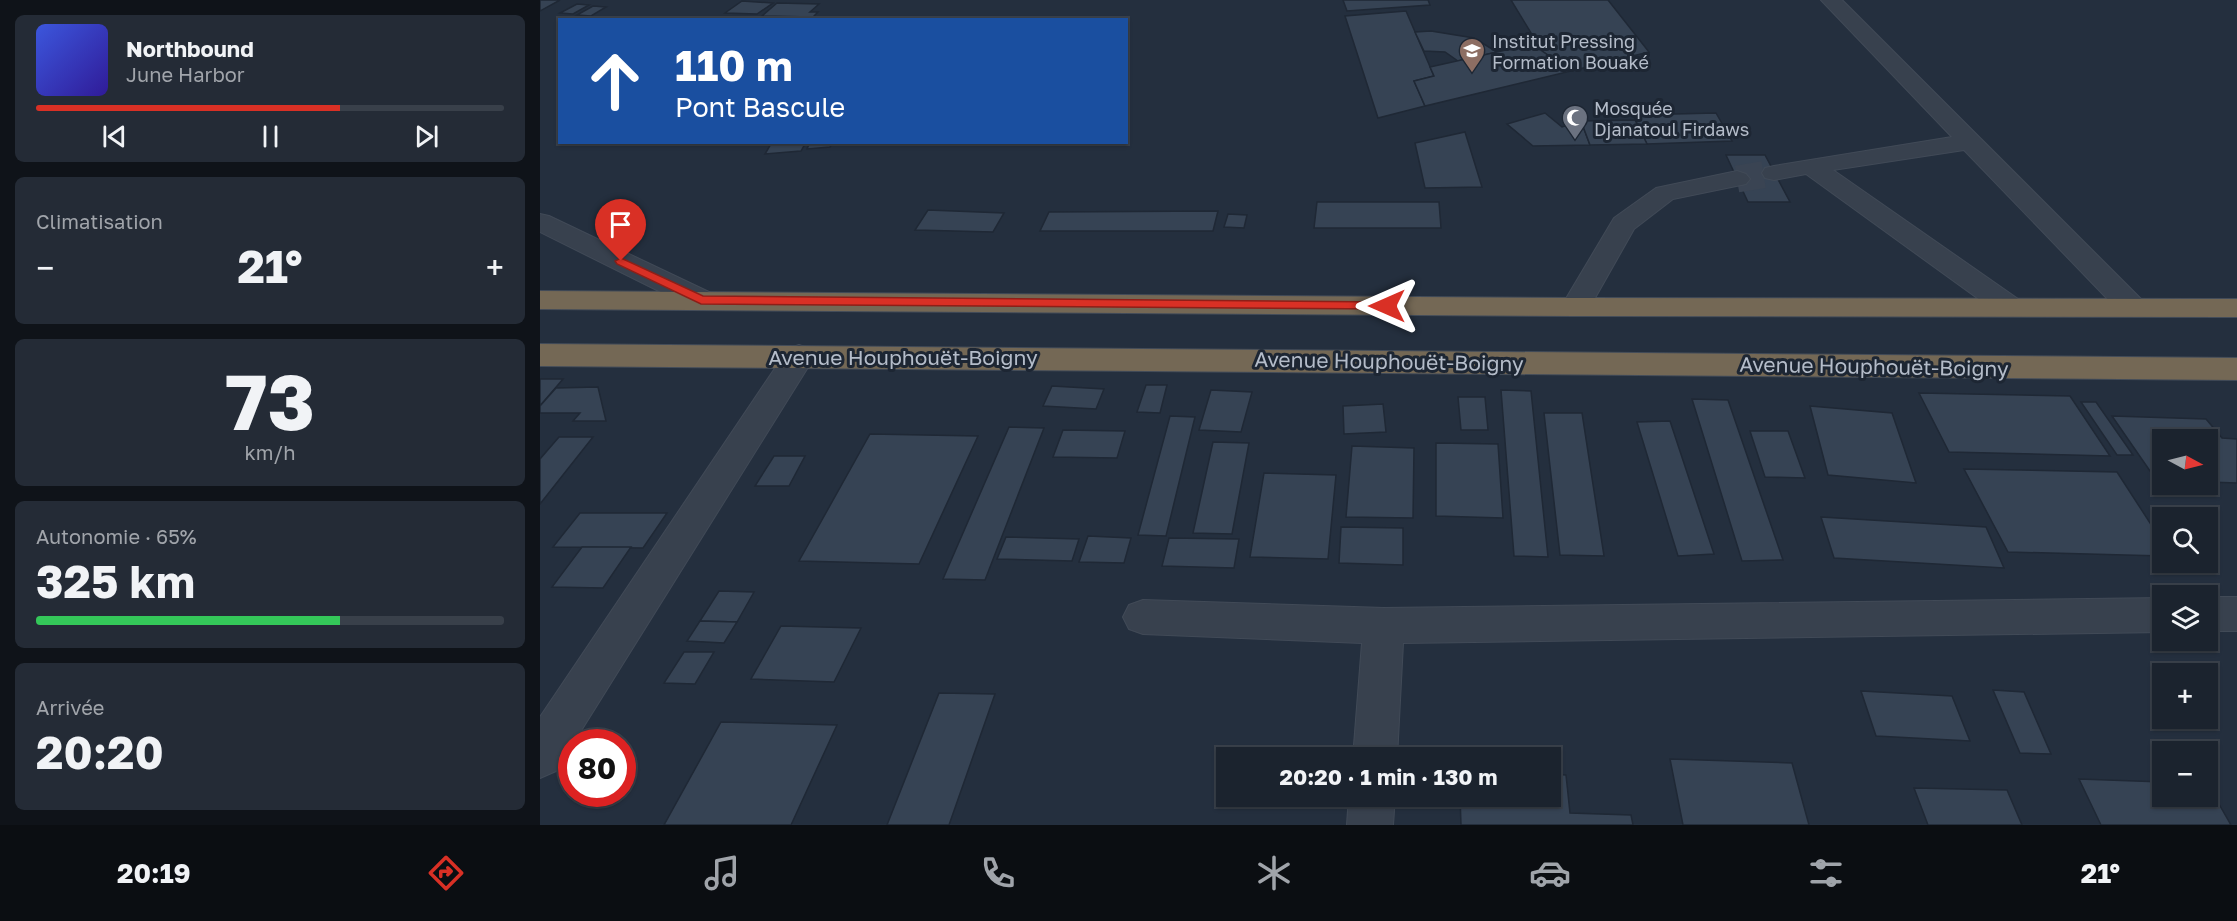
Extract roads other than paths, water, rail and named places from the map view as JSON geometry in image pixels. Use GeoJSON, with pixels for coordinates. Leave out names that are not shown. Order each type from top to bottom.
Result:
{"type":"FeatureCollection","features":[{"type":"Feature","properties":{"kind":"highway"},"geometry":{"type":"LineString","coordinates":[[540,300],[1576,307],[2237,308]]}},
{"type":"Feature","properties":{"kind":"highway","name":"Avenue Houphouët-Boigny"},"geometry":{"type":"LineString","coordinates":[[540,355],[2237,369]]}},
{"type":"Feature","properties":{"kind":"street"},"geometry":{"type":"LineString","coordinates":[[1831,0],[2132,307]]}},
{"type":"Feature","properties":{"kind":"street"},"geometry":{"type":"LineString","coordinates":[[1774,173],[1969,142]]}},
{"type":"Feature","properties":{"kind":"street"},"geometry":{"type":"LineString","coordinates":[[1810,166],[2008,306]]}},
{"type":"Feature","properties":{"kind":"street"},"geometry":{"type":"LineString","coordinates":[[1576,307],[1623,224],[1665,193],[1737,179]]}},
{"type":"Feature","properties":{"kind":"street"},"geometry":{"type":"LineString","coordinates":[[540,222],[701,300]]}},
{"type":"Feature","properties":{"kind":"street"},"geometry":{"type":"LineString","coordinates":[[540,756],[799,356]]}},
{"type":"Feature","properties":{"kind":"street"},"geometry":{"type":"LineString","coordinates":[[2218,614],[2237,614]]}},
{"type":"Feature","properties":{"kind":"street"},"geometry":{"type":"LineString","coordinates":[[1143,617],[1384,626],[2152,615]]}},
{"type":"Feature","properties":{"kind":"street"},"geometry":{"type":"LineString","coordinates":[[1376,747],[1384,626]]}},
{"type":"Feature","properties":{"kind":"street"},"geometry":{"type":"LineString","coordinates":[[1370,825],[1371,807]]}},
{"type":"Feature","properties":{"kind":"tunnel"},"geometry":{"type":"LineString","coordinates":[[1737,179],[1774,173]]}},
{"type":"Feature","properties":{"kind":"place","name":"Institut Pressing Formation Bouaké"},"geometry":{"type":"Point","coordinates":[1472,74]}},
{"type":"Feature","properties":{"kind":"place","name":"Mosquée Djanatoul Firdaws"},"geometry":{"type":"Point","coordinates":[1575,141]}}]}
